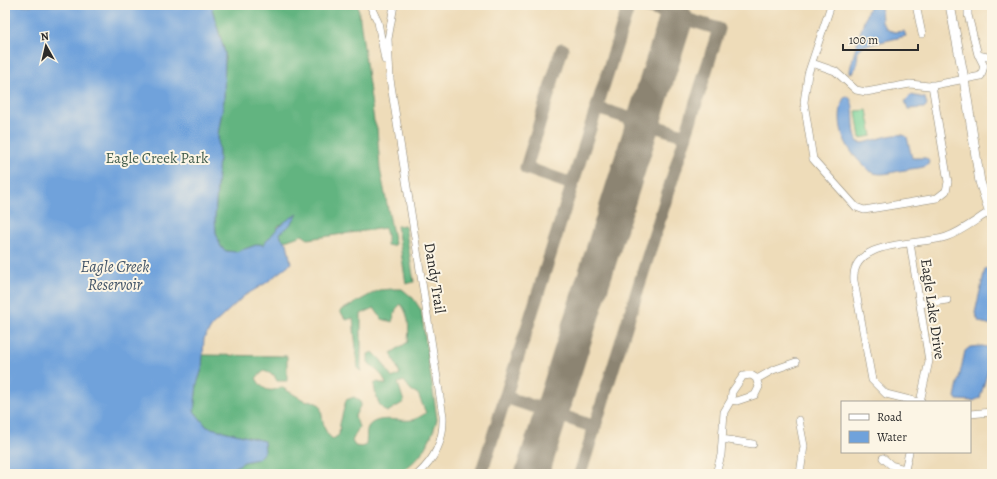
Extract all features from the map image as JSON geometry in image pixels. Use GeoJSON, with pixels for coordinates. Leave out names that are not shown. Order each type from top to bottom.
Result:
{"type":"FeatureCollection","features":[{"type":"Feature","properties":{"kind":"main road"},"geometry":{"type":"LineString","coordinates":[[950,5],[964,79],[980,182],[990,216]]}},
{"type":"Feature","properties":{"kind":"street"},"geometry":{"type":"LineString","coordinates":[[370,5],[379,26],[390,79]]}},
{"type":"Feature","properties":{"kind":"street"},"geometry":{"type":"LineString","coordinates":[[390,79],[388,40],[394,5]]}},
{"type":"Feature","properties":{"kind":"street"},"geometry":{"type":"LineString","coordinates":[[831,5],[812,63],[806,86],[804,102],[812,156],[816,163],[853,205],[861,210],[937,198],[943,195],[947,189],[948,180],[932,86]]}},
{"type":"Feature","properties":{"kind":"street"},"geometry":{"type":"LineString","coordinates":[[916,5],[922,34]]}},
{"type":"Feature","properties":{"kind":"street"},"geometry":{"type":"LineString","coordinates":[[812,63],[835,71],[854,88],[861,92],[910,84],[932,86],[981,76],[984,66],[979,56],[969,17],[968,5]]}},
{"type":"Feature","properties":{"kind":"street"},"geometry":{"type":"LineString","coordinates":[[979,56],[992,58]]}},
{"type":"Feature","properties":{"kind":"street","name":"Dandy Trail"},"geometry":{"type":"LineString","coordinates":[[390,79],[443,416],[442,434],[438,447],[430,462],[418,474]]}},
{"type":"Feature","properties":{"kind":"street"},"geometry":{"type":"LineString","coordinates":[[915,401],[886,394],[872,380],[854,278],[857,263],[870,250],[949,236],[990,216]]}},
{"type":"Feature","properties":{"kind":"street","name":"Eagle Lake Drive"},"geometry":{"type":"LineString","coordinates":[[910,243],[929,364],[919,401]]}},
{"type":"Feature","properties":{"kind":"street"},"geometry":{"type":"LineString","coordinates":[[920,304],[947,300]]}},
{"type":"Feature","properties":{"kind":"street"},"geometry":{"type":"LineString","coordinates":[[757,379],[773,370],[796,362]]}},
{"type":"Feature","properties":{"kind":"street"},"geometry":{"type":"LineString","coordinates":[[716,474],[721,455],[724,412],[731,400],[732,392],[741,377],[751,375],[757,379],[759,387],[756,395],[737,401],[731,400]]}},
{"type":"Feature","properties":{"kind":"street"},"geometry":{"type":"LineString","coordinates":[[971,414],[992,412]]}},
{"type":"Feature","properties":{"kind":"street"},"geometry":{"type":"LineString","coordinates":[[799,420],[804,446],[800,474]]}},
{"type":"Feature","properties":{"kind":"street"},"geometry":{"type":"LineString","coordinates":[[722,440],[753,444]]}},
{"type":"Feature","properties":{"kind":"street"},"geometry":{"type":"LineString","coordinates":[[883,458],[892,465],[904,471],[909,453]]}},
{"type":"Feature","properties":{"kind":"green space"},"geometry":{"type":"Polygon","coordinates":[[[213,5],[358,5],[374,121],[377,128],[380,169],[395,244],[392,246],[387,245],[385,228],[308,239],[302,235],[285,241],[281,238],[280,233],[289,226],[297,215],[278,226],[276,231],[263,245],[259,244],[236,252],[226,251],[221,247],[216,233],[215,218],[219,157],[218,134],[224,100],[225,53],[212,9],[213,5]]]}},
{"type":"Feature","properties":{"kind":"green space"},"geometry":{"type":"Polygon","coordinates":[[[867,110],[872,136],[860,138],[856,111],[867,110]]]}},
{"type":"Feature","properties":{"kind":"green space"},"geometry":{"type":"Polygon","coordinates":[[[405,225],[414,282],[406,284],[397,226],[405,225]]]}},
{"type":"Feature","properties":{"kind":"green space"},"geometry":{"type":"Polygon","coordinates":[[[402,289],[413,298],[421,310],[437,419],[427,445],[416,460],[402,471],[393,474],[235,474],[230,470],[244,462],[258,459],[264,441],[207,427],[194,411],[197,384],[202,369],[202,355],[287,356],[287,381],[277,381],[274,375],[264,371],[256,378],[258,382],[263,388],[273,390],[281,387],[307,402],[310,400],[320,405],[325,429],[329,436],[333,439],[339,435],[346,400],[354,397],[359,400],[361,404],[355,416],[359,427],[352,441],[355,446],[365,446],[368,427],[372,423],[388,419],[412,420],[426,413],[418,394],[411,390],[404,381],[398,383],[404,402],[387,412],[384,410],[378,400],[374,384],[378,382],[386,385],[385,381],[368,362],[368,354],[373,352],[381,360],[392,378],[400,374],[391,353],[408,342],[409,327],[406,313],[401,304],[396,309],[392,322],[382,319],[374,308],[361,314],[361,371],[358,369],[353,318],[346,320],[340,311],[379,290],[402,289]]]}},
{"type":"Feature","properties":{"kind":"water","name":"Eagle Creek Reservoir"},"geometry":{"type":"Polygon","coordinates":[[[5,5],[213,5],[212,9],[225,53],[224,100],[218,134],[219,157],[215,218],[216,233],[221,247],[226,251],[236,252],[259,244],[263,245],[282,224],[298,214],[289,226],[280,233],[281,238],[287,243],[291,263],[266,283],[244,296],[212,326],[204,339],[202,369],[197,384],[194,411],[207,427],[264,441],[265,451],[258,459],[244,462],[224,474],[5,474],[5,5]]]}},
{"type":"Feature","properties":{"kind":"water"},"geometry":{"type":"Polygon","coordinates":[[[870,5],[881,5],[882,22],[888,30],[895,32],[904,31],[906,36],[863,46],[858,51],[857,64],[853,72],[850,73],[855,51],[870,5]]]}},
{"type":"Feature","properties":{"kind":"water"},"geometry":{"type":"Polygon","coordinates":[[[911,95],[925,98],[927,105],[924,108],[908,109],[905,101],[911,95]]]}},
{"type":"Feature","properties":{"kind":"water"},"geometry":{"type":"Polygon","coordinates":[[[847,96],[852,104],[854,130],[858,142],[863,143],[892,135],[903,135],[907,137],[912,158],[926,158],[929,161],[928,165],[920,168],[881,174],[874,173],[866,168],[849,148],[842,132],[840,123],[841,106],[844,97],[847,96]]]}},
{"type":"Feature","properties":{"kind":"water"},"geometry":{"type":"Polygon","coordinates":[[[992,267],[992,325],[979,322],[975,313],[985,269],[992,267]]]}},
{"type":"Feature","properties":{"kind":"water"},"geometry":{"type":"Polygon","coordinates":[[[982,346],[991,348],[992,357],[980,398],[973,401],[957,400],[955,397],[965,351],[970,347],[982,346]]]}},
{"type":"Feature","properties":{"kind":"waterway"},"geometry":{"type":"LineString","coordinates":[[211,8],[216,5]]}},
{"type":"Feature","properties":{"kind":"taxiway"},"geometry":{"type":"LineString","coordinates":[[481,474],[629,5]]}},
{"type":"Feature","properties":{"kind":"taxiway"},"geometry":{"type":"LineString","coordinates":[[580,474],[719,29],[640,5]]}},
{"type":"Feature","properties":{"kind":"taxiway"},"geometry":{"type":"LineString","coordinates":[[562,49],[526,168],[572,184]]}},
{"type":"Feature","properties":{"kind":"taxiway"},"geometry":{"type":"LineString","coordinates":[[600,109],[686,136]]}},
{"type":"Feature","properties":{"kind":"taxiway"},"geometry":{"type":"LineString","coordinates":[[505,397],[595,427]]}},
{"type":"Feature","properties":{"kind":"runway"},"geometry":{"type":"LineString","coordinates":[[532,474],[676,19]]}},
{"type":"Feature","properties":{"kind":"park label","name":"Eagle Creek Park"},"geometry":{"type":"Point","coordinates":[157,158]}}]}
